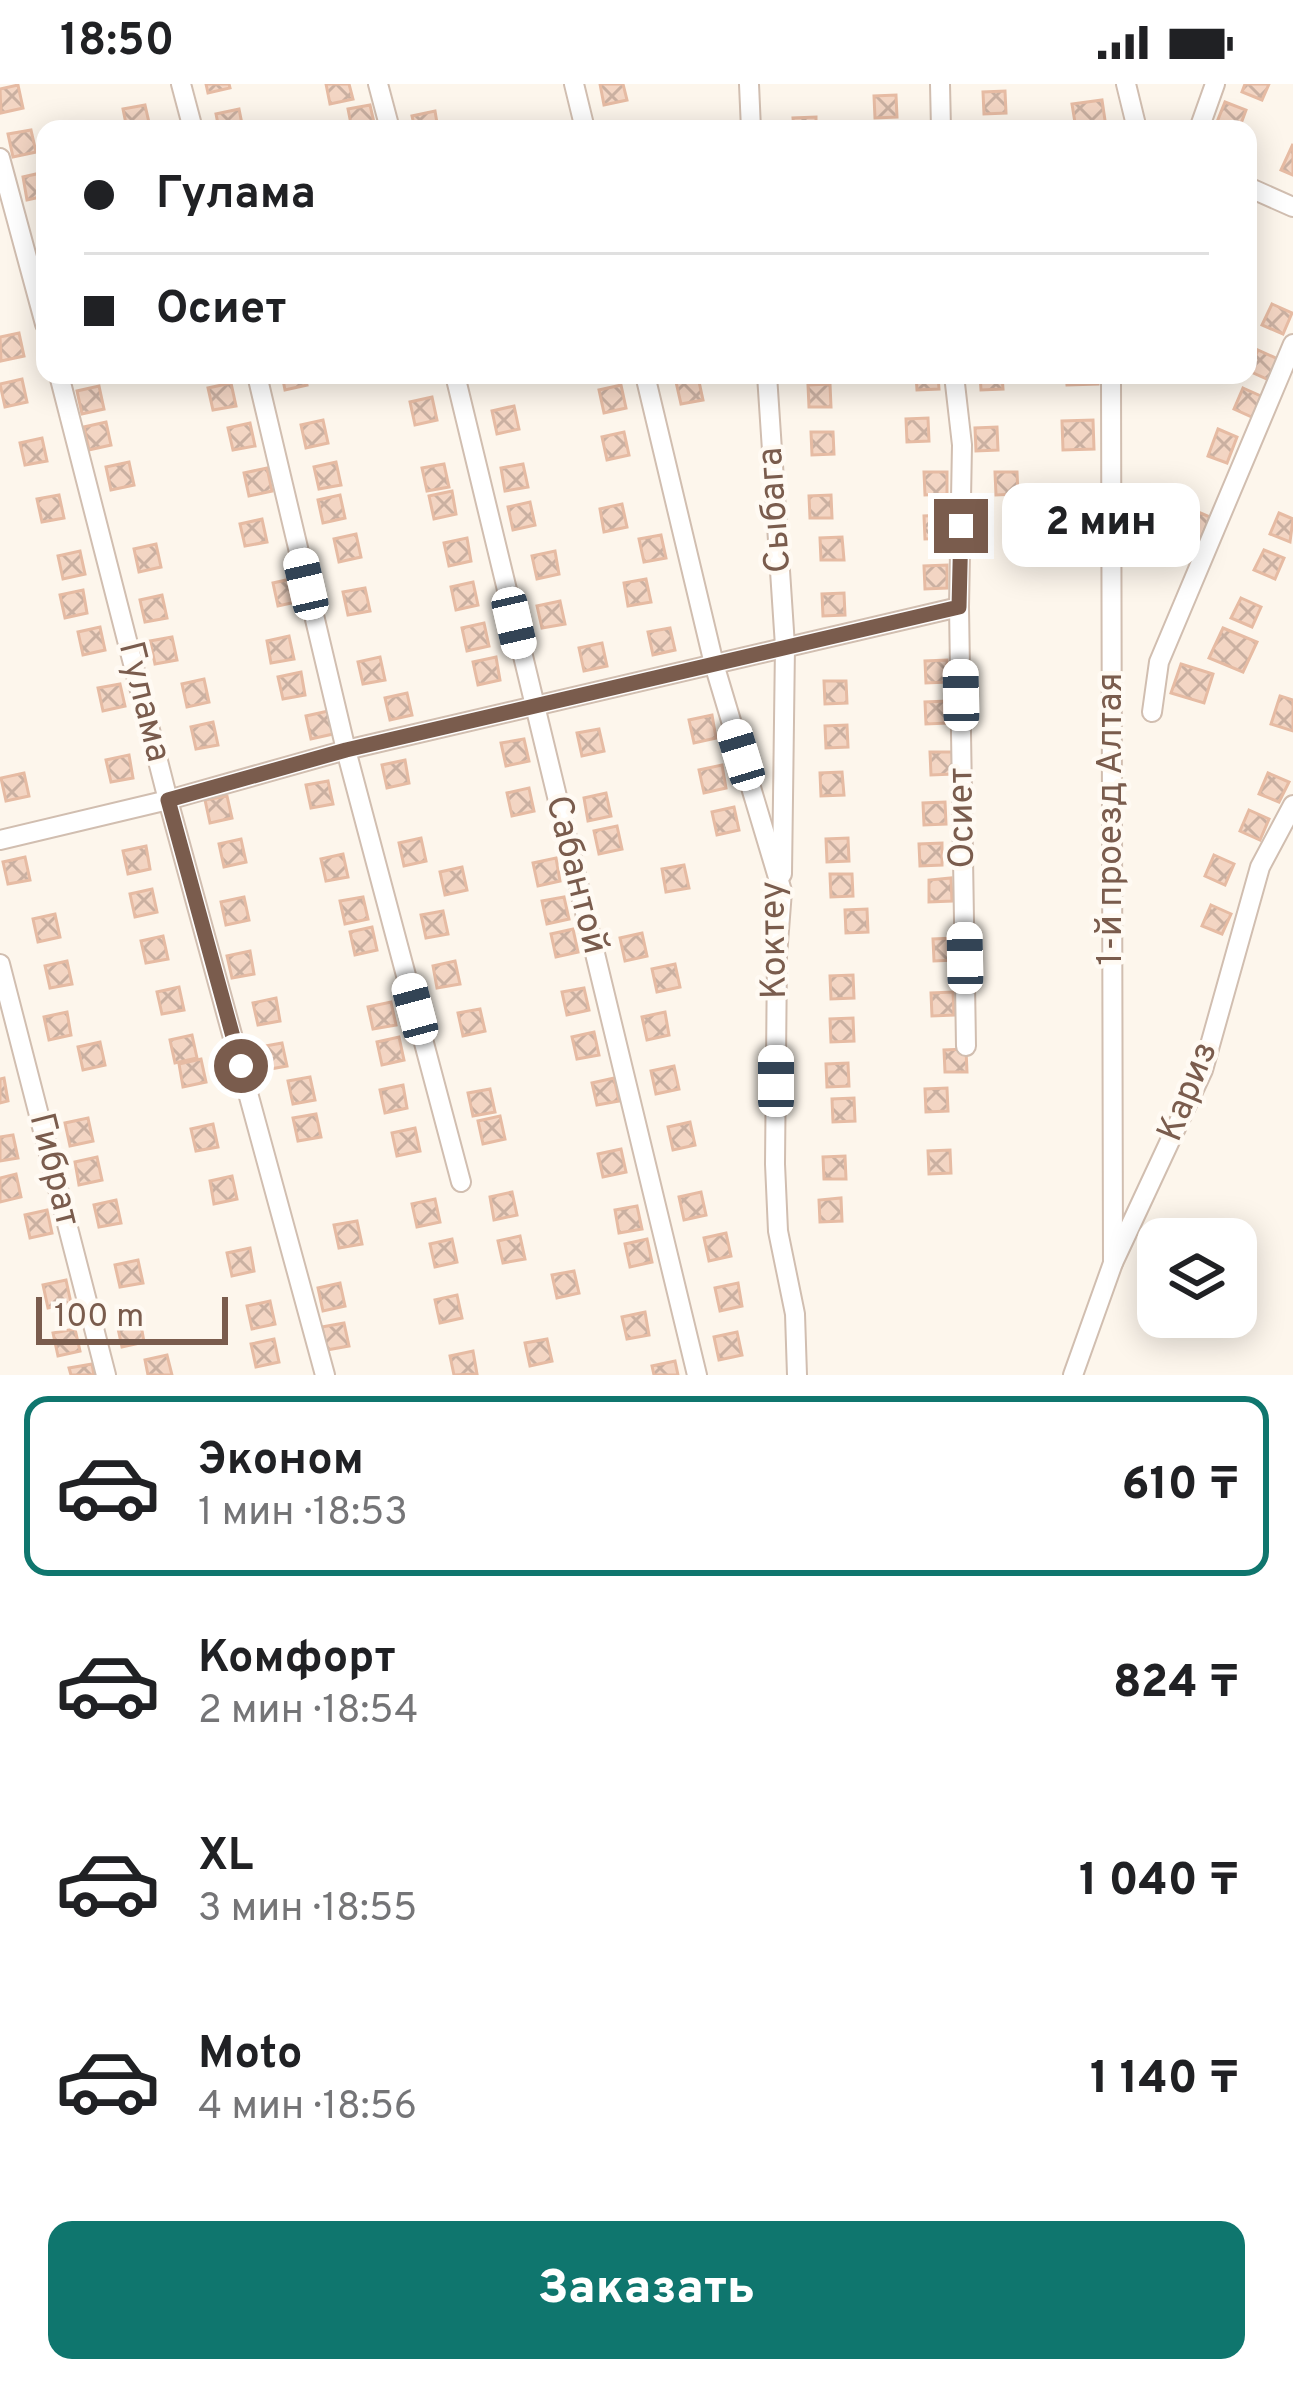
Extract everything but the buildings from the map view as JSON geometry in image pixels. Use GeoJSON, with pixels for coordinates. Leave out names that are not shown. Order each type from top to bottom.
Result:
{"type":"FeatureCollection","features":[{"type":"Feature","properties":{"kind":"street"},"geometry":{"type":"LineString","coordinates":[[181,84],[191,120]]}},
{"type":"Feature","properties":{"kind":"street"},"geometry":{"type":"LineString","coordinates":[[377,84],[387,120]]}},
{"type":"Feature","properties":{"kind":"street"},"geometry":{"type":"LineString","coordinates":[[574,84],[583,120]]}},
{"type":"Feature","properties":{"kind":"street"},"geometry":{"type":"LineString","coordinates":[[749,84],[751,120]]}},
{"type":"Feature","properties":{"kind":"street"},"geometry":{"type":"LineString","coordinates":[[940,84],[941,120]]}},
{"type":"Feature","properties":{"kind":"street"},"geometry":{"type":"LineString","coordinates":[[1126,84],[1135,120]]}},
{"type":"Feature","properties":{"kind":"street"},"geometry":{"type":"LineString","coordinates":[[1202,120],[1215,84]]}},
{"type":"Feature","properties":{"kind":"street"},"geometry":{"type":"LineString","coordinates":[[0,158],[36,291]]}},
{"type":"Feature","properties":{"kind":"street"},"geometry":{"type":"LineString","coordinates":[[1257,191],[1293,207]]}},
{"type":"Feature","properties":{"kind":"street"},"geometry":{"type":"LineString","coordinates":[[1152,712],[1159,662],[1293,344]]}},
{"type":"Feature","properties":{"kind":"street","name":"Гулама"},"geometry":{"type":"LineString","coordinates":[[61,384],[168,800],[325,1375]]}},
{"type":"Feature","properties":{"kind":"street"},"geometry":{"type":"LineString","coordinates":[[259,384],[346,750],[461,1182]]}},
{"type":"Feature","properties":{"kind":"street","name":"Сабантой"},"geometry":{"type":"LineString","coordinates":[[457,384],[697,1375]]}},
{"type":"Feature","properties":{"kind":"street","name":"Коктеу"},"geometry":{"type":"LineString","coordinates":[[647,384],[714,664],[782,891],[775,1165],[778,1231],[795,1314],[797,1375]]}},
{"type":"Feature","properties":{"kind":"street","name":"Сыбага"},"geometry":{"type":"LineString","coordinates":[[768,384],[785,646],[782,891]]}},
{"type":"Feature","properties":{"kind":"street","name":"Осиет"},"geometry":{"type":"LineString","coordinates":[[955,384],[962,445],[959,607],[966,1046]]}},
{"type":"Feature","properties":{"kind":"street","name":"1-й проезд Алтая"},"geometry":{"type":"LineString","coordinates":[[1111,384],[1113,1263]]}},
{"type":"Feature","properties":{"kind":"street"},"geometry":{"type":"LineString","coordinates":[[0,840],[346,750],[959,607]]}},
{"type":"Feature","properties":{"kind":"street","name":"Кариз"},"geometry":{"type":"LineString","coordinates":[[1073,1375],[1113,1263],[1203,1070],[1260,867],[1293,806]]}},
{"type":"Feature","properties":{"kind":"street","name":"Гибрат"},"geometry":{"type":"LineString","coordinates":[[0,964],[106,1375]]}},
{"type":"Feature","properties":{"kind":"route"},"geometry":{"type":"LineString","coordinates":[[241,1066],[168,800],[346,750],[959,607],[961,526]]}}]}
